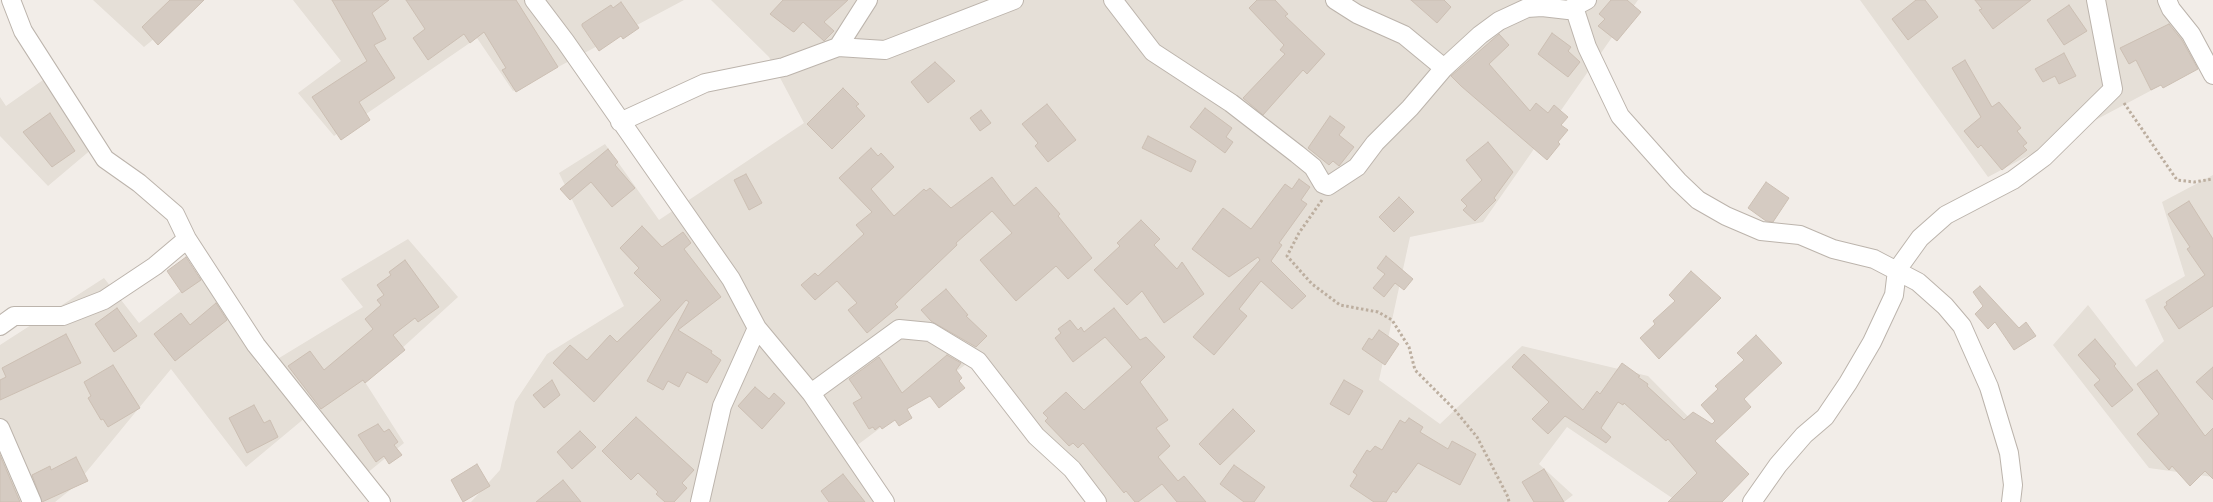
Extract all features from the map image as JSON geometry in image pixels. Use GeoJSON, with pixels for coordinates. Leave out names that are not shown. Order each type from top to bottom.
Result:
{"type":"FeatureCollection","features":[{"type":"Feature","properties":{"kind":"street"},"geometry":{"type":"LineString","coordinates":[[11,0],[23,31],[105,159],[175,214],[187,239],[256,345],[381,502]]}},
{"type":"Feature","properties":{"kind":"street"},"geometry":{"type":"LineString","coordinates":[[534,0],[566,41],[620,122],[731,279],[757,328],[811,393],[885,502]]}},
{"type":"Feature","properties":{"kind":"street"},"geometry":{"type":"LineString","coordinates":[[838,47],[868,0]]}},
{"type":"Feature","properties":{"kind":"street"},"geometry":{"type":"LineString","coordinates":[[620,122],[705,83],[784,67],[838,47],[885,50],[1014,0]]}},
{"type":"Feature","properties":{"kind":"street"},"geometry":{"type":"LineString","coordinates":[[1113,0],[1153,52],[1246,114],[1313,167],[1323,184],[1328,186],[1357,167],[1375,143],[1410,108],[1468,43],[1513,13],[1527,8],[1542,7],[1568,10],[1580,3],[1587,47],[1620,116],[1678,181],[1698,200],[1726,216],[1761,231],[1800,235],[1833,249],[1874,259],[1918,282],[1945,306],[1962,326],[1989,387],[2009,453],[2013,484],[2011,502]]}},
{"type":"Feature","properties":{"kind":"street"},"geometry":{"type":"LineString","coordinates":[[1334,0],[1357,14],[1404,35],[1444,68]]}},
{"type":"Feature","properties":{"kind":"street"},"geometry":{"type":"LineString","coordinates":[[1752,502],[1778,465],[1804,436],[1825,417],[1848,383],[1872,342],[1894,295],[1898,270],[1920,238],[1946,215],[2013,180],[2044,158],[2113,88],[2096,0]]}},
{"type":"Feature","properties":{"kind":"street"},"geometry":{"type":"LineString","coordinates":[[2167,0],[2171,9],[2191,34],[2213,75]]}},
{"type":"Feature","properties":{"kind":"street"},"geometry":{"type":"LineString","coordinates":[[0,326],[14,316],[62,316],[104,300],[155,266],[187,239]]}},
{"type":"Feature","properties":{"kind":"street"},"geometry":{"type":"LineString","coordinates":[[700,502],[722,406],[757,328]]}},
{"type":"Feature","properties":{"kind":"street"},"geometry":{"type":"LineString","coordinates":[[811,393],[899,329],[930,332],[978,360],[1036,436],[1072,469],[1098,502]]}},
{"type":"Feature","properties":{"kind":"street"},"geometry":{"type":"LineString","coordinates":[[0,428],[32,502]]}},
{"type":"Feature","properties":{"kind":"path"},"geometry":{"type":"LineString","coordinates":[[2113,88],[2145,131],[2177,180],[2194,182],[2213,179]]}},
{"type":"Feature","properties":{"kind":"path"},"geometry":{"type":"LineString","coordinates":[[1328,186],[1320,204],[1298,233],[1287,256],[1312,284],[1340,305],[1378,312],[1392,320],[1409,347],[1415,370],[1454,409],[1477,437],[1509,502]]}},
{"type":"Feature","properties":{"kind":"shaded area"},"geometry":{"type":"Polygon","coordinates":[[[93,0],[175,0],[183,15],[144,47],[93,0]]]}},
{"type":"Feature","properties":{"kind":"shaded area"},"geometry":{"type":"Polygon","coordinates":[[[293,0],[684,0],[513,91],[477,38],[334,136],[298,93],[341,61],[293,0]]]}},
{"type":"Feature","properties":{"kind":"shaded area"},"geometry":{"type":"Polygon","coordinates":[[[711,0],[1638,0],[1483,222],[1410,237],[1379,380],[1440,424],[1522,346],[1648,376],[1741,470],[1678,502],[1567,427],[1539,464],[1573,495],[1564,502],[1092,502],[977,356],[848,452],[879,502],[471,502],[500,470],[515,402],[547,354],[624,306],[559,173],[605,144],[659,220],[804,123],[769,57],[711,0]]]}},
{"type":"Feature","properties":{"kind":"shaded area"},"geometry":{"type":"Polygon","coordinates":[[[1860,0],[2165,0],[2201,64],[1988,177],[1860,0]]]}},
{"type":"Feature","properties":{"kind":"shaded area"},"geometry":{"type":"Polygon","coordinates":[[[43,80],[99,143],[48,186],[0,136],[0,97],[6,106],[43,80]]]}},
{"type":"Feature","properties":{"kind":"shaded area"},"geometry":{"type":"Polygon","coordinates":[[[2213,175],[2213,477],[2149,468],[2053,345],[2088,305],[2136,367],[2164,341],[2145,300],[2185,276],[2162,202],[2213,175]]]}},
{"type":"Feature","properties":{"kind":"shaded area"},"geometry":{"type":"Polygon","coordinates":[[[408,239],[458,297],[365,382],[404,443],[361,478],[306,417],[246,467],[171,369],[74,487],[55,502],[0,502],[0,345],[104,278],[139,323],[200,276],[261,369],[363,307],[341,279],[408,239]]]}},
{"type":"Feature","properties":{"kind":"building"},"geometry":{"type":"Polygon","coordinates":[[[170,0],[204,0],[158,45],[142,27],[170,0]]]}},
{"type":"Feature","properties":{"kind":"building"},"geometry":{"type":"Polygon","coordinates":[[[332,0],[389,0],[372,13],[386,39],[374,45],[395,78],[359,102],[370,120],[341,140],[312,97],[367,61],[332,0]]]}},
{"type":"Feature","properties":{"kind":"building"},"geometry":{"type":"Polygon","coordinates":[[[406,0],[516,0],[558,67],[516,92],[502,70],[506,68],[484,32],[470,43],[464,34],[428,60],[413,38],[425,29],[406,0]]]}},
{"type":"Feature","properties":{"kind":"building"},"geometry":{"type":"Polygon","coordinates":[[[783,0],[848,0],[824,22],[834,31],[824,41],[803,22],[794,32],[770,14],[783,0]]]}},
{"type":"Feature","properties":{"kind":"building"},"geometry":{"type":"Polygon","coordinates":[[[1257,0],[1275,0],[1288,14],[1285,16],[1325,54],[1307,74],[1303,70],[1263,115],[1243,98],[1285,54],[1280,50],[1284,45],[1249,8],[1257,0]]]}},
{"type":"Feature","properties":{"kind":"building"},"geometry":{"type":"Polygon","coordinates":[[[1411,0],[1444,0],[1451,7],[1437,23],[1411,0]]]}},
{"type":"Feature","properties":{"kind":"building"},"geometry":{"type":"Polygon","coordinates":[[[1611,0],[1627,0],[1641,12],[1617,41],[1598,26],[1605,19],[1599,14],[1611,0]]]}},
{"type":"Feature","properties":{"kind":"building"},"geometry":{"type":"Polygon","coordinates":[[[1916,0],[1925,0],[1938,17],[1908,40],[1892,19],[1916,0]]]}},
{"type":"Feature","properties":{"kind":"building"},"geometry":{"type":"Polygon","coordinates":[[[1975,0],[2031,0],[1993,29],[1979,10],[1982,9],[1975,0]]]}},
{"type":"Feature","properties":{"kind":"building"},"geometry":{"type":"Polygon","coordinates":[[[621,2],[639,28],[623,39],[621,36],[599,51],[582,24],[611,5],[613,8],[621,2]]]}},
{"type":"Feature","properties":{"kind":"building"},"geometry":{"type":"Polygon","coordinates":[[[2069,5],[2087,31],[2064,45],[2047,20],[2069,5]]]}},
{"type":"Feature","properties":{"kind":"building"},"geometry":{"type":"Polygon","coordinates":[[[2169,24],[2182,40],[2198,69],[2163,88],[2161,85],[2151,90],[2136,60],[2129,64],[2120,48],[2169,24]]]}},
{"type":"Feature","properties":{"kind":"building"},"geometry":{"type":"Polygon","coordinates":[[[1552,33],[1571,47],[1568,51],[1580,62],[1568,77],[1538,54],[1552,33]]]}},
{"type":"Feature","properties":{"kind":"building"},"geometry":{"type":"Polygon","coordinates":[[[1499,34],[1509,45],[1489,64],[1530,111],[1536,103],[1548,113],[1554,105],[1568,117],[1561,125],[1568,130],[1547,160],[1451,76],[1499,34]]]}},
{"type":"Feature","properties":{"kind":"building"},"geometry":{"type":"Polygon","coordinates":[[[2064,53],[2076,76],[2059,84],[2055,76],[2043,82],[2035,69],[2064,53]]]}},
{"type":"Feature","properties":{"kind":"building"},"geometry":{"type":"Polygon","coordinates":[[[1965,60],[1992,107],[1999,102],[2021,128],[2017,131],[2027,143],[2023,146],[2027,150],[2002,170],[1981,145],[1978,148],[1964,131],[1981,117],[1952,68],[1965,60]]]}},
{"type":"Feature","properties":{"kind":"building"},"geometry":{"type":"Polygon","coordinates":[[[935,62],[955,81],[928,103],[911,82],[935,62]]]}},
{"type":"Feature","properties":{"kind":"building"},"geometry":{"type":"Polygon","coordinates":[[[843,88],[859,104],[856,106],[865,116],[832,149],[807,124],[843,88]]]}},
{"type":"Feature","properties":{"kind":"building"},"geometry":{"type":"Polygon","coordinates":[[[1047,104],[1076,140],[1048,162],[1035,146],[1038,143],[1022,124],[1047,104]]]}},
{"type":"Feature","properties":{"kind":"building"},"geometry":{"type":"Polygon","coordinates":[[[1205,108],[1232,128],[1226,137],[1233,142],[1225,153],[1190,127],[1205,108]]]}},
{"type":"Feature","properties":{"kind":"building"},"geometry":{"type":"Polygon","coordinates":[[[981,110],[991,123],[980,131],[970,118],[981,110]]]}},
{"type":"Feature","properties":{"kind":"building"},"geometry":{"type":"Polygon","coordinates":[[[50,113],[75,151],[52,167],[23,132],[50,113]]]}},
{"type":"Feature","properties":{"kind":"building"},"geometry":{"type":"Polygon","coordinates":[[[1330,116],[1345,127],[1339,135],[1354,147],[1339,166],[1333,161],[1329,165],[1308,148],[1330,116]]]}},
{"type":"Feature","properties":{"kind":"building"},"geometry":{"type":"Polygon","coordinates":[[[1148,136],[1196,161],[1191,172],[1142,148],[1148,136]]]}},
{"type":"Feature","properties":{"kind":"building"},"geometry":{"type":"Polygon","coordinates":[[[1488,142],[1513,172],[1494,198],[1496,200],[1475,221],[1463,210],[1467,206],[1461,200],[1482,180],[1466,160],[1488,142]]]}},
{"type":"Feature","properties":{"kind":"building"},"geometry":{"type":"Polygon","coordinates":[[[871,148],[878,156],[881,153],[894,167],[871,189],[894,216],[924,189],[926,191],[930,188],[951,208],[992,177],[1014,206],[1036,187],[1060,214],[1058,216],[1092,258],[1068,279],[1056,266],[1016,301],[980,260],[1012,233],[992,211],[956,243],[957,245],[895,304],[898,307],[867,333],[848,310],[857,303],[837,281],[815,300],[801,285],[815,273],[818,276],[864,234],[856,225],[872,212],[839,178],[871,148]]]}},
{"type":"Feature","properties":{"kind":"building"},"geometry":{"type":"Polygon","coordinates":[[[608,149],[618,162],[615,165],[635,188],[612,207],[591,182],[570,200],[560,189],[608,149]]]}},
{"type":"Feature","properties":{"kind":"building"},"geometry":{"type":"Polygon","coordinates":[[[746,174],[762,203],[749,210],[734,180],[746,174]]]}},
{"type":"Feature","properties":{"kind":"building"},"geometry":{"type":"Polygon","coordinates":[[[1299,179],[1310,187],[1301,200],[1307,204],[1279,243],[1282,245],[1271,261],[1306,296],[1292,309],[1261,281],[1239,309],[1247,316],[1214,355],[1193,337],[1260,260],[1258,257],[1229,277],[1192,249],[1223,208],[1251,229],[1285,184],[1292,189],[1299,179]]]}},
{"type":"Feature","properties":{"kind":"building"},"geometry":{"type":"Polygon","coordinates":[[[1766,182],[1789,198],[1773,222],[1766,221],[1748,208],[1766,182]]]}},
{"type":"Feature","properties":{"kind":"building"},"geometry":{"type":"Polygon","coordinates":[[[1399,197],[1414,212],[1394,232],[1379,217],[1399,197]]]}},
{"type":"Feature","properties":{"kind":"building"},"geometry":{"type":"Polygon","coordinates":[[[2189,201],[2213,239],[2213,306],[2179,329],[2164,307],[2167,305],[2166,302],[2205,275],[2187,249],[2190,247],[2168,214],[2189,201]]]}},
{"type":"Feature","properties":{"kind":"building"},"geometry":{"type":"Polygon","coordinates":[[[1141,220],[1160,239],[1154,245],[1177,269],[1182,262],[1204,294],[1164,323],[1142,291],[1127,305],[1094,270],[1120,246],[1117,243],[1141,220]]]}},
{"type":"Feature","properties":{"kind":"building"},"geometry":{"type":"Polygon","coordinates":[[[642,226],[662,247],[683,232],[691,243],[684,249],[721,297],[678,330],[712,351],[711,353],[721,360],[707,383],[687,372],[679,387],[668,381],[663,390],[647,381],[689,302],[686,300],[594,402],[553,363],[570,345],[587,360],[610,335],[617,342],[661,300],[634,273],[639,268],[620,248],[642,226]]]}},
{"type":"Feature","properties":{"kind":"building"},"geometry":{"type":"Polygon","coordinates":[[[1386,256],[1413,279],[1404,290],[1395,283],[1384,297],[1373,288],[1385,274],[1377,268],[1386,256]]]}},
{"type":"Feature","properties":{"kind":"building"},"geometry":{"type":"Polygon","coordinates":[[[186,257],[201,280],[182,293],[167,271],[186,257]]]}},
{"type":"Feature","properties":{"kind":"building"},"geometry":{"type":"Polygon","coordinates":[[[405,260],[439,307],[418,322],[415,318],[393,335],[405,350],[365,383],[363,380],[321,409],[288,366],[310,351],[324,370],[373,329],[365,319],[381,305],[377,300],[384,295],[377,285],[391,275],[389,272],[405,260]]]}},
{"type":"Feature","properties":{"kind":"building"},"geometry":{"type":"Polygon","coordinates":[[[1691,271],[1721,298],[1659,359],[1640,338],[1655,324],[1653,321],[1675,301],[1669,295],[1691,271]]]}},
{"type":"Feature","properties":{"kind":"building"},"geometry":{"type":"Polygon","coordinates":[[[1980,286],[2019,328],[2026,322],[2036,336],[2014,350],[1995,322],[1988,329],[1975,314],[1983,306],[1973,292],[1980,286]]]}},
{"type":"Feature","properties":{"kind":"building"},"geometry":{"type":"Polygon","coordinates":[[[946,289],[968,315],[966,316],[987,336],[976,347],[931,321],[921,310],[946,289]]]}},
{"type":"Feature","properties":{"kind":"building"},"geometry":{"type":"Polygon","coordinates":[[[216,303],[227,320],[175,361],[154,334],[181,313],[190,325],[216,303]]]}},
{"type":"Feature","properties":{"kind":"building"},"geometry":{"type":"Polygon","coordinates":[[[117,308],[137,336],[114,352],[95,324],[117,308]]]}},
{"type":"Feature","properties":{"kind":"building"},"geometry":{"type":"Polygon","coordinates":[[[1114,308],[1140,340],[1146,337],[1165,357],[1140,382],[1168,420],[1156,428],[1170,446],[1158,457],[1178,481],[1184,476],[1206,502],[1177,502],[1162,484],[1138,502],[1135,502],[1126,491],[1124,493],[1083,443],[1078,448],[1073,443],[1069,446],[1045,421],[1048,418],[1043,413],[1066,392],[1084,410],[1132,367],[1105,337],[1073,362],[1055,338],[1061,333],[1058,329],[1070,320],[1078,330],[1081,327],[1084,332],[1114,308]]]}},
{"type":"Feature","properties":{"kind":"building"},"geometry":{"type":"Polygon","coordinates":[[[1379,330],[1399,344],[1385,365],[1362,349],[1369,338],[1372,340],[1379,330]]]}},
{"type":"Feature","properties":{"kind":"building"},"geometry":{"type":"Polygon","coordinates":[[[66,334],[81,363],[0,400],[0,380],[6,377],[2,368],[66,334]]]}},
{"type":"Feature","properties":{"kind":"building"},"geometry":{"type":"Polygon","coordinates":[[[1756,335],[1782,363],[1744,399],[1751,407],[1715,441],[1749,474],[1722,502],[1668,502],[1697,473],[1668,439],[1666,441],[1624,403],[1623,405],[1618,402],[1601,428],[1611,437],[1606,443],[1565,416],[1548,434],[1532,419],[1549,402],[1512,367],[1524,354],[1583,410],[1597,391],[1600,394],[1622,363],[1640,376],[1638,377],[1648,384],[1647,386],[1684,420],[1693,412],[1712,424],[1715,421],[1701,405],[1718,389],[1715,386],[1744,360],[1737,353],[1756,335]]]}},
{"type":"Feature","properties":{"kind":"building"},"geometry":{"type":"Polygon","coordinates":[[[2095,339],[2116,364],[2114,366],[2133,390],[2112,407],[2094,385],[2100,380],[2078,355],[2095,339]]]}},
{"type":"Feature","properties":{"kind":"building"},"geometry":{"type":"Polygon","coordinates":[[[947,355],[961,363],[956,370],[962,378],[959,381],[965,388],[939,408],[930,396],[907,409],[912,418],[899,426],[895,420],[882,429],[880,426],[875,430],[873,427],[869,429],[853,403],[862,398],[849,379],[879,357],[902,393],[947,355]]]}},
{"type":"Feature","properties":{"kind":"building"},"geometry":{"type":"Polygon","coordinates":[[[113,365],[140,408],[108,427],[103,419],[101,420],[88,398],[91,396],[84,382],[113,365]]]}},
{"type":"Feature","properties":{"kind":"building"},"geometry":{"type":"Polygon","coordinates":[[[2213,367],[2213,400],[2196,382],[2213,367]]]}},
{"type":"Feature","properties":{"kind":"building"},"geometry":{"type":"Polygon","coordinates":[[[2157,370],[2205,436],[2213,428],[2213,479],[2205,471],[2190,486],[2172,466],[2169,470],[2137,434],[2159,414],[2137,384],[2157,370]]]}},
{"type":"Feature","properties":{"kind":"building"},"geometry":{"type":"Polygon","coordinates":[[[552,380],[560,395],[544,408],[533,395],[552,380]]]}},
{"type":"Feature","properties":{"kind":"building"},"geometry":{"type":"Polygon","coordinates":[[[1344,380],[1363,391],[1349,415],[1330,404],[1344,380]]]}},
{"type":"Feature","properties":{"kind":"building"},"geometry":{"type":"Polygon","coordinates":[[[755,387],[769,399],[774,393],[785,403],[762,429],[738,406],[755,387]]]}},
{"type":"Feature","properties":{"kind":"building"},"geometry":{"type":"Polygon","coordinates":[[[254,405],[264,423],[270,420],[278,437],[247,453],[229,418],[254,405]]]}},
{"type":"Feature","properties":{"kind":"building"},"geometry":{"type":"Polygon","coordinates":[[[1233,409],[1255,431],[1220,465],[1199,444],[1233,409]]]}},
{"type":"Feature","properties":{"kind":"building"},"geometry":{"type":"Polygon","coordinates":[[[636,417],[694,470],[682,483],[687,488],[674,502],[665,502],[656,494],[658,492],[638,473],[631,480],[602,451],[636,417]]]}},
{"type":"Feature","properties":{"kind":"building"},"geometry":{"type":"Polygon","coordinates":[[[1409,418],[1423,427],[1420,432],[1448,449],[1452,441],[1476,454],[1460,485],[1418,463],[1396,493],[1393,491],[1386,502],[1374,502],[1350,486],[1357,475],[1353,472],[1367,450],[1370,452],[1375,446],[1382,450],[1400,420],[1405,423],[1409,418]]]}},
{"type":"Feature","properties":{"kind":"building"},"geometry":{"type":"Polygon","coordinates":[[[378,424],[384,432],[389,429],[398,442],[394,445],[402,455],[389,464],[384,456],[376,462],[358,435],[378,424]]]}},
{"type":"Feature","properties":{"kind":"building"},"geometry":{"type":"Polygon","coordinates":[[[580,431],[596,447],[572,469],[557,452],[580,431]]]}},
{"type":"Feature","properties":{"kind":"building"},"geometry":{"type":"Polygon","coordinates":[[[0,455],[20,502],[0,502],[0,455]]]}},
{"type":"Feature","properties":{"kind":"building"},"geometry":{"type":"Polygon","coordinates":[[[76,457],[88,481],[42,502],[32,475],[50,466],[51,470],[76,457]]]}},
{"type":"Feature","properties":{"kind":"building"},"geometry":{"type":"Polygon","coordinates":[[[477,464],[490,486],[463,502],[451,480],[477,464]]]}},
{"type":"Feature","properties":{"kind":"building"},"geometry":{"type":"Polygon","coordinates":[[[1234,465],[1265,487],[1254,502],[1244,502],[1220,484],[1234,465]]]}},
{"type":"Feature","properties":{"kind":"building"},"geometry":{"type":"Polygon","coordinates":[[[1544,469],[1564,502],[1534,502],[1522,482],[1544,469]]]}},
{"type":"Feature","properties":{"kind":"building"},"geometry":{"type":"Polygon","coordinates":[[[843,474],[865,502],[829,502],[821,491],[843,474]]]}},
{"type":"Feature","properties":{"kind":"building"},"geometry":{"type":"Polygon","coordinates":[[[563,480],[581,502],[536,502],[563,480]]]}}]}
